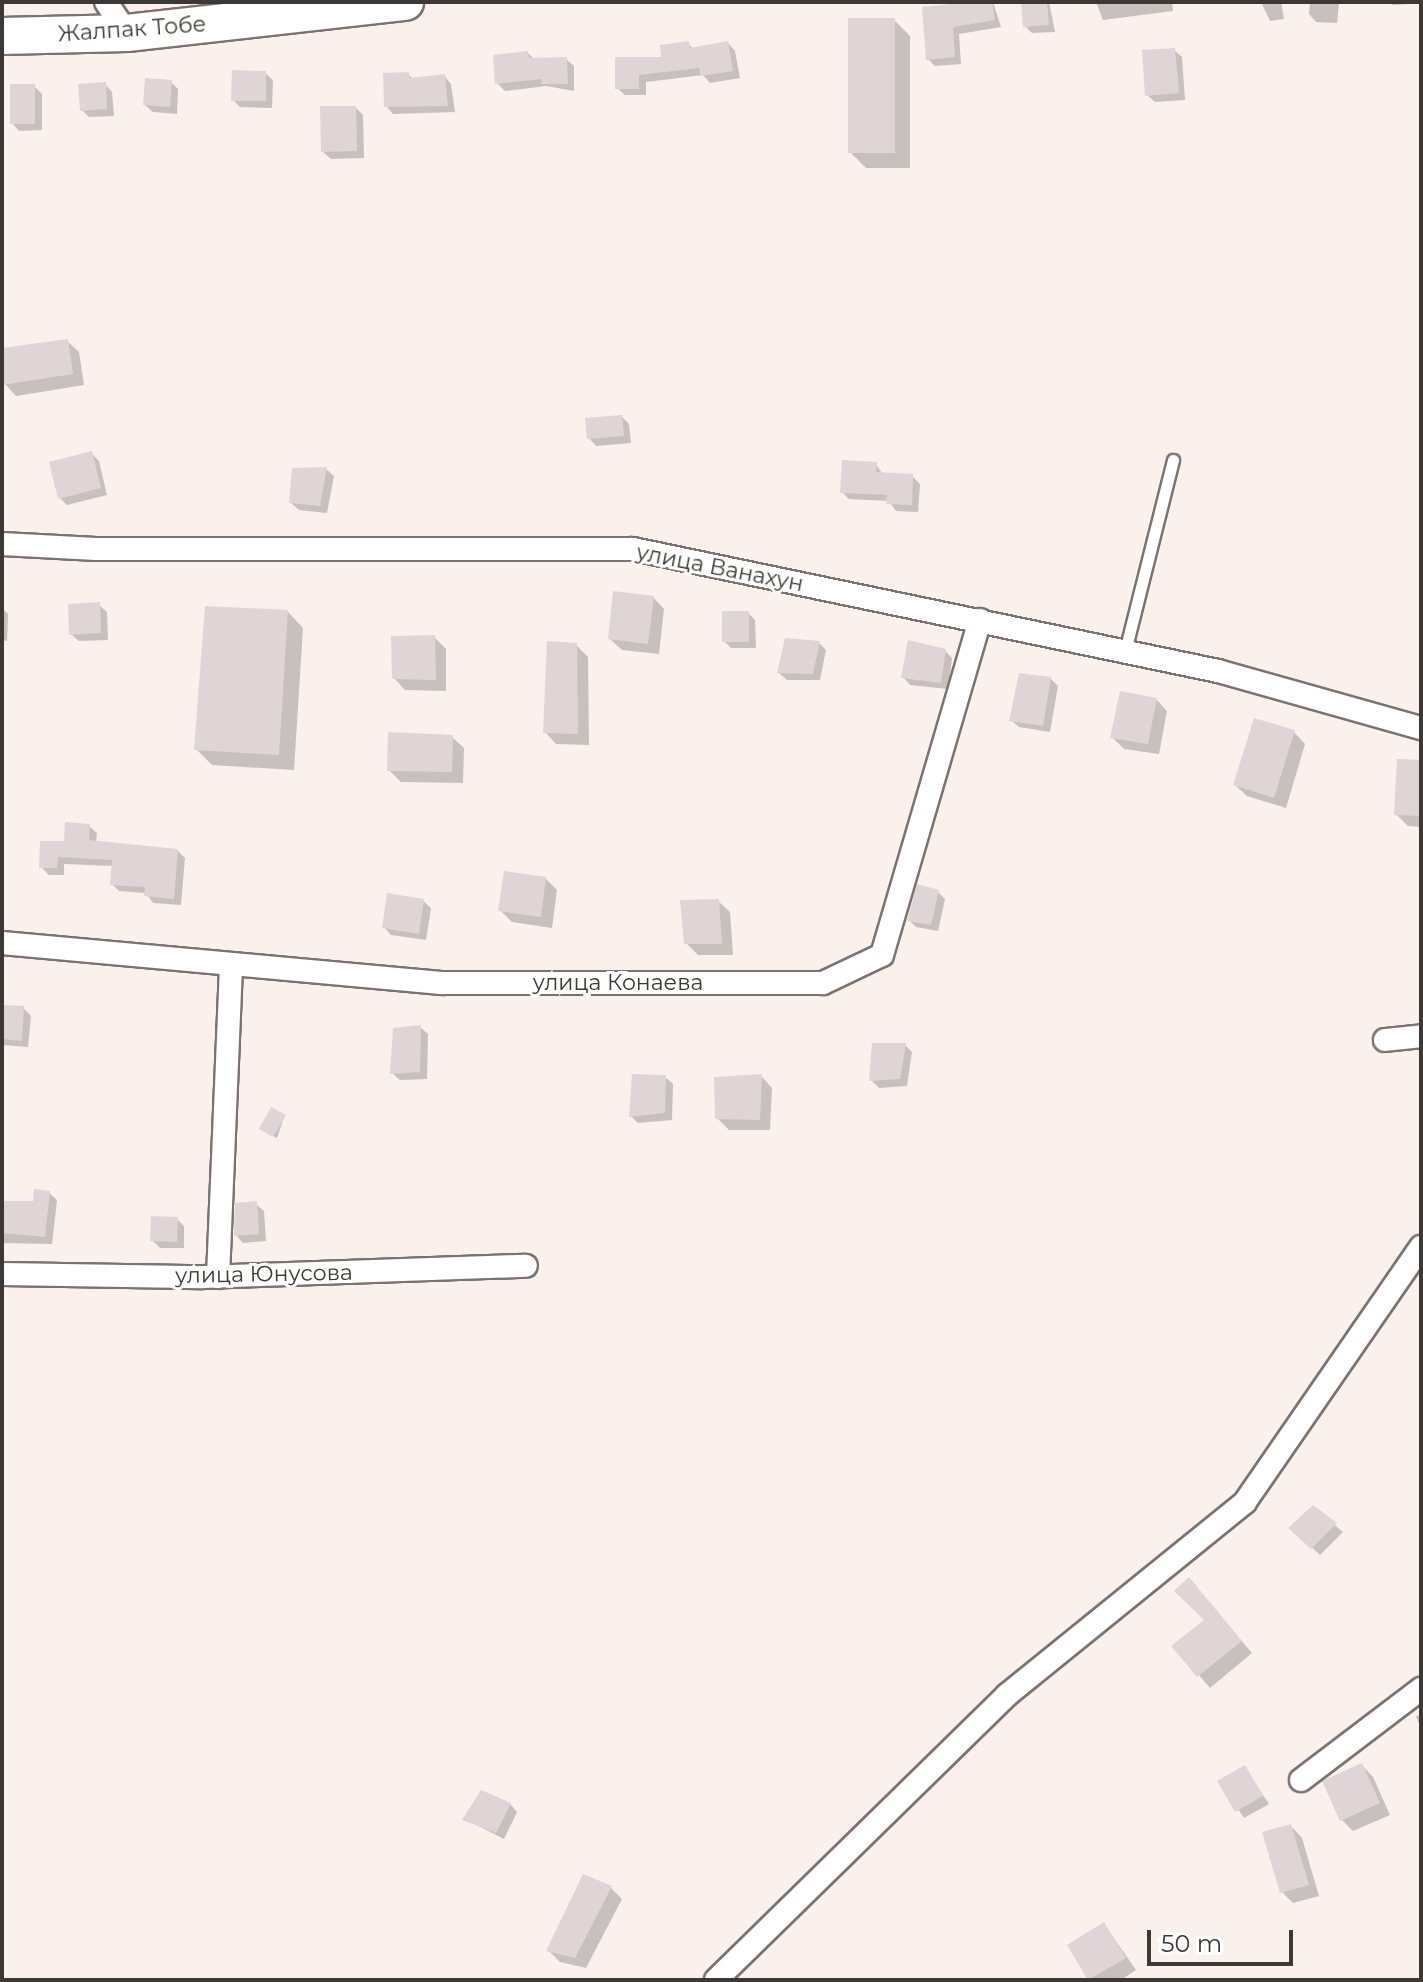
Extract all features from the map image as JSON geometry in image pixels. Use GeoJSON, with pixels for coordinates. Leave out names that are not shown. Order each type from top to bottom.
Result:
{"type":"FeatureCollection","features":[{"type":"Feature","properties":{"kind":"main road","name":"Жалпак Тобе"},"geometry":{"type":"LineString","coordinates":[[2,36],[127,33],[405,2]]}},
{"type":"Feature","properties":{"kind":"street"},"geometry":{"type":"LineString","coordinates":[[106,2],[127,33]]}},
{"type":"Feature","properties":{"kind":"street","name":"улица Ванахун"},"geometry":{"type":"LineString","coordinates":[[2,544],[96,549],[633,549],[1218,671],[1421,728]]}},
{"type":"Feature","properties":{"kind":"street","name":"улица Конаева"},"geometry":{"type":"LineString","coordinates":[[2,943],[231,967],[441,983],[823,983],[882,955],[980,620]]}},
{"type":"Feature","properties":{"kind":"street"},"geometry":{"type":"LineString","coordinates":[[218,1277],[231,967]]}},
{"type":"Feature","properties":{"kind":"street"},"geometry":{"type":"LineString","coordinates":[[1385,1040],[1421,1036]]}},
{"type":"Feature","properties":{"kind":"street"},"geometry":{"type":"LineString","coordinates":[[716,1980],[1007,1695],[1245,1502],[1421,1249]]}},
{"type":"Feature","properties":{"kind":"street","name":"улица Юнусова"},"geometry":{"type":"LineString","coordinates":[[2,1274],[218,1277],[526,1266]]}},
{"type":"Feature","properties":{"kind":"street"},"geometry":{"type":"LineString","coordinates":[[1301,1780],[1421,1689]]}},
{"type":"Feature","properties":{"kind":"lane"},"geometry":{"type":"LineString","coordinates":[[1125,651],[1173,460]]}},
{"type":"Feature","properties":{"kind":"building"},"geometry":{"type":"Polygon","coordinates":[[[992,2],[995,20],[953,27],[955,57],[926,60],[922,7],[992,2]]]}},
{"type":"Feature","properties":{"kind":"building"},"geometry":{"type":"Polygon","coordinates":[[[1021,2],[1047,2],[1049,25],[1023,27],[1021,2]]]}},
{"type":"Feature","properties":{"kind":"building"},"geometry":{"type":"Polygon","coordinates":[[[848,18],[895,18],[895,153],[848,153],[848,18]]]}},
{"type":"Feature","properties":{"kind":"building"},"geometry":{"type":"Polygon","coordinates":[[[689,41],[690,48],[728,41],[733,71],[701,76],[699,68],[639,75],[639,89],[615,89],[615,57],[661,57],[660,45],[689,41]]]}},
{"type":"Feature","properties":{"kind":"building"},"geometry":{"type":"Polygon","coordinates":[[[1175,48],[1179,93],[1145,96],[1142,50],[1175,48]]]}},
{"type":"Feature","properties":{"kind":"building"},"geometry":{"type":"Polygon","coordinates":[[[528,51],[529,58],[567,57],[568,84],[541,84],[541,79],[495,84],[493,55],[528,51]]]}},
{"type":"Feature","properties":{"kind":"building"},"geometry":{"type":"Polygon","coordinates":[[[232,70],[266,71],[266,101],[231,101],[232,70]]]}},
{"type":"Feature","properties":{"kind":"building"},"geometry":{"type":"Polygon","coordinates":[[[409,72],[409,78],[445,74],[448,106],[384,107],[383,73],[409,72]]]}},
{"type":"Feature","properties":{"kind":"building"},"geometry":{"type":"Polygon","coordinates":[[[145,78],[172,80],[170,107],[143,105],[145,78]]]}},
{"type":"Feature","properties":{"kind":"building"},"geometry":{"type":"Polygon","coordinates":[[[106,82],[107,109],[80,111],[78,84],[106,82]]]}},
{"type":"Feature","properties":{"kind":"building"},"geometry":{"type":"Polygon","coordinates":[[[10,84],[35,84],[35,124],[10,124],[10,84]]]}},
{"type":"Feature","properties":{"kind":"building"},"geometry":{"type":"Polygon","coordinates":[[[320,106],[356,106],[357,151],[321,152],[320,106]]]}},
{"type":"Feature","properties":{"kind":"building"},"geometry":{"type":"Polygon","coordinates":[[[68,339],[73,374],[2,385],[2,348],[68,339]]]}},
{"type":"Feature","properties":{"kind":"building"},"geometry":{"type":"Polygon","coordinates":[[[622,415],[624,436],[587,439],[585,418],[622,415]]]}},
{"type":"Feature","properties":{"kind":"building"},"geometry":{"type":"Polygon","coordinates":[[[92,451],[101,488],[58,499],[49,462],[92,451]]]}},
{"type":"Feature","properties":{"kind":"building"},"geometry":{"type":"Polygon","coordinates":[[[842,460],[877,462],[876,472],[913,474],[912,505],[886,504],[887,495],[840,493],[842,460]]]}},
{"type":"Feature","properties":{"kind":"building"},"geometry":{"type":"Polygon","coordinates":[[[327,467],[320,506],[289,503],[292,468],[327,467]]]}},
{"type":"Feature","properties":{"kind":"building"},"geometry":{"type":"Polygon","coordinates":[[[613,591],[654,596],[648,644],[608,639],[613,591]]]}},
{"type":"Feature","properties":{"kind":"building"},"geometry":{"type":"Polygon","coordinates":[[[100,602],[101,633],[69,635],[68,604],[100,602]]]}},
{"type":"Feature","properties":{"kind":"building"},"geometry":{"type":"Polygon","coordinates":[[[205,606],[288,610],[279,755],[194,750],[205,606]]]}},
{"type":"Feature","properties":{"kind":"building"},"geometry":{"type":"Polygon","coordinates":[[[722,611],[749,611],[749,642],[722,642],[722,611]]]}},
{"type":"Feature","properties":{"kind":"building"},"geometry":{"type":"Polygon","coordinates":[[[435,635],[436,680],[392,679],[391,636],[435,635]]]}},
{"type":"Feature","properties":{"kind":"building"},"geometry":{"type":"Polygon","coordinates":[[[785,638],[820,641],[813,674],[777,673],[785,638]]]}},
{"type":"Feature","properties":{"kind":"building"},"geometry":{"type":"Polygon","coordinates":[[[908,640],[946,649],[941,683],[901,678],[908,640]]]}},
{"type":"Feature","properties":{"kind":"building"},"geometry":{"type":"Polygon","coordinates":[[[547,641],[577,643],[578,734],[543,733],[547,641]]]}},
{"type":"Feature","properties":{"kind":"building"},"geometry":{"type":"Polygon","coordinates":[[[1019,673],[1051,677],[1043,726],[1009,721],[1019,673]]]}},
{"type":"Feature","properties":{"kind":"building"},"geometry":{"type":"Polygon","coordinates":[[[1120,691],[1157,698],[1148,744],[1110,738],[1120,691]]]}},
{"type":"Feature","properties":{"kind":"building"},"geometry":{"type":"Polygon","coordinates":[[[1254,718],[1295,730],[1274,798],[1233,785],[1254,718]]]}},
{"type":"Feature","properties":{"kind":"building"},"geometry":{"type":"Polygon","coordinates":[[[388,732],[453,735],[452,772],[387,771],[388,732]]]}},
{"type":"Feature","properties":{"kind":"building"},"geometry":{"type":"Polygon","coordinates":[[[1397,759],[1421,760],[1421,816],[1394,815],[1397,759]]]}},
{"type":"Feature","properties":{"kind":"building"},"geometry":{"type":"Polygon","coordinates":[[[65,822],[90,824],[89,840],[178,849],[174,899],[144,896],[145,887],[110,885],[112,860],[58,857],[57,868],[39,868],[40,841],[64,841],[65,822]]]}},
{"type":"Feature","properties":{"kind":"building"},"geometry":{"type":"Polygon","coordinates":[[[504,871],[546,877],[541,917],[498,911],[504,871]]]}},
{"type":"Feature","properties":{"kind":"building"},"geometry":{"type":"Polygon","coordinates":[[[917,884],[939,890],[931,925],[907,921],[917,884]]]}},
{"type":"Feature","properties":{"kind":"building"},"geometry":{"type":"Polygon","coordinates":[[[387,893],[424,899],[419,934],[382,928],[387,893]]]}},
{"type":"Feature","properties":{"kind":"building"},"geometry":{"type":"Polygon","coordinates":[[[719,899],[722,944],[684,944],[680,900],[719,899]]]}},
{"type":"Feature","properties":{"kind":"building"},"geometry":{"type":"Polygon","coordinates":[[[2,1005],[24,1006],[22,1041],[2,1039],[2,1005]]]}},
{"type":"Feature","properties":{"kind":"building"},"geometry":{"type":"Polygon","coordinates":[[[421,1025],[420,1072],[390,1074],[393,1028],[421,1025]]]}},
{"type":"Feature","properties":{"kind":"building"},"geometry":{"type":"Polygon","coordinates":[[[872,1043],[906,1043],[900,1079],[869,1081],[872,1043]]]}},
{"type":"Feature","properties":{"kind":"building"},"geometry":{"type":"Polygon","coordinates":[[[632,1074],[666,1075],[665,1113],[629,1117],[632,1074]]]}},
{"type":"Feature","properties":{"kind":"building"},"geometry":{"type":"Polygon","coordinates":[[[762,1074],[760,1120],[715,1119],[714,1077],[762,1074]]]}},
{"type":"Feature","properties":{"kind":"building"},"geometry":{"type":"Polygon","coordinates":[[[271,1107],[286,1115],[273,1137],[259,1129],[271,1107]]]}},
{"type":"Feature","properties":{"kind":"building"},"geometry":{"type":"Polygon","coordinates":[[[34,1189],[50,1191],[45,1237],[2,1233],[2,1201],[33,1201],[34,1189]]]}},
{"type":"Feature","properties":{"kind":"building"},"geometry":{"type":"Polygon","coordinates":[[[257,1201],[259,1234],[234,1236],[235,1203],[257,1201]]]}},
{"type":"Feature","properties":{"kind":"building"},"geometry":{"type":"Polygon","coordinates":[[[151,1216],[178,1217],[177,1242],[150,1241],[151,1216]]]}},
{"type":"Feature","properties":{"kind":"building"},"geometry":{"type":"Polygon","coordinates":[[[1313,1505],[1337,1523],[1311,1549],[1288,1528],[1313,1505]]]}},
{"type":"Feature","properties":{"kind":"building"},"geometry":{"type":"Polygon","coordinates":[[[1189,1577],[1242,1641],[1197,1677],[1171,1646],[1204,1620],[1174,1591],[1189,1577]]]}},
{"type":"Feature","properties":{"kind":"building"},"geometry":{"type":"Polygon","coordinates":[[[1362,1763],[1380,1803],[1340,1821],[1322,1781],[1362,1763]]]}},
{"type":"Feature","properties":{"kind":"building"},"geometry":{"type":"Polygon","coordinates":[[[1245,1765],[1263,1796],[1235,1812],[1217,1781],[1245,1765]]]}},
{"type":"Feature","properties":{"kind":"building"},"geometry":{"type":"Polygon","coordinates":[[[481,1790],[511,1803],[496,1833],[462,1820],[481,1790]]]}},
{"type":"Feature","properties":{"kind":"building"},"geometry":{"type":"Polygon","coordinates":[[[1291,1824],[1309,1885],[1280,1893],[1262,1832],[1291,1824]]]}},
{"type":"Feature","properties":{"kind":"building"},"geometry":{"type":"Polygon","coordinates":[[[583,1874],[612,1886],[575,1958],[546,1951],[583,1874]]]}},
{"type":"Feature","properties":{"kind":"building"},"geometry":{"type":"Polygon","coordinates":[[[1104,1922],[1126,1958],[1088,1980],[1067,1945],[1104,1922]]]}}]}
